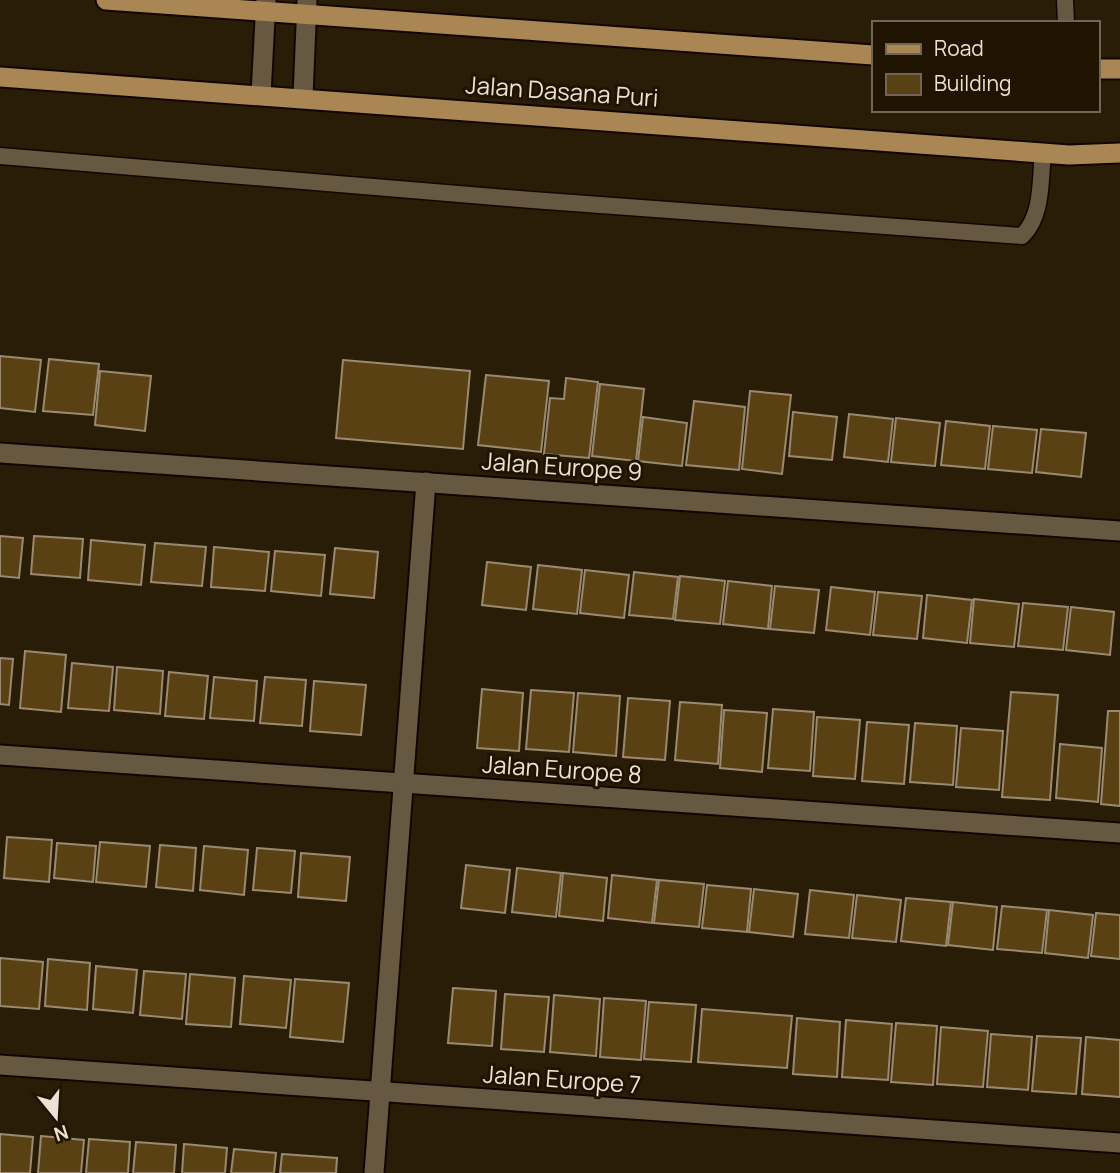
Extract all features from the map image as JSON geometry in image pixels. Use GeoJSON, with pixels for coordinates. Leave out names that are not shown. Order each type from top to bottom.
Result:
{"type":"FeatureCollection","features":[{"type":"Feature","properties":{"kind":"main road"},"geometry":{"type":"LineString","coordinates":[[106,0],[307,7],[872,55]]}},
{"type":"Feature","properties":{"kind":"main road"},"geometry":{"type":"LineString","coordinates":[[1099,69],[1120,69]]}},
{"type":"Feature","properties":{"kind":"main road","name":"Jalan Dasana Puri"},"geometry":{"type":"LineString","coordinates":[[0,77],[1043,153],[1120,153]]}},
{"type":"Feature","properties":{"kind":"street"},"geometry":{"type":"LineString","coordinates":[[261,95],[266,6]]}},
{"type":"Feature","properties":{"kind":"street"},"geometry":{"type":"LineString","coordinates":[[303,97],[307,7]]}},
{"type":"Feature","properties":{"kind":"street","name":"Jalan Europe 9"},"geometry":{"type":"LineString","coordinates":[[0,453],[1120,531]]}},
{"type":"Feature","properties":{"kind":"street"},"geometry":{"type":"LineString","coordinates":[[374,1173],[426,482]]}},
{"type":"Feature","properties":{"kind":"street","name":"Jalan Europe 8"},"geometry":{"type":"LineString","coordinates":[[0,755],[1120,833]]}},
{"type":"Feature","properties":{"kind":"street","name":"Jalan Europe 7"},"geometry":{"type":"LineString","coordinates":[[0,1065],[1120,1143]]}},
{"type":"Feature","properties":{"kind":"lane"},"geometry":{"type":"LineString","coordinates":[[1065,0],[1066,21]]}},
{"type":"Feature","properties":{"kind":"lane"},"geometry":{"type":"LineString","coordinates":[[0,156],[574,204],[1022,236],[1031,227],[1036,214],[1043,153]]}},
{"type":"Feature","properties":{"kind":"building"},"geometry":{"type":"Polygon","coordinates":[[[0,356],[41,360],[35,412],[0,408],[0,356]]]}},
{"type":"Feature","properties":{"kind":"building"},"geometry":{"type":"Polygon","coordinates":[[[49,359],[99,364],[93,415],[43,411],[49,359]]]}},
{"type":"Feature","properties":{"kind":"building"},"geometry":{"type":"Polygon","coordinates":[[[343,360],[470,371],[463,449],[336,438],[343,360]]]}},
{"type":"Feature","properties":{"kind":"building"},"geometry":{"type":"Polygon","coordinates":[[[100,371],[151,376],[145,431],[95,425],[100,371]]]}},
{"type":"Feature","properties":{"kind":"building"},"geometry":{"type":"Polygon","coordinates":[[[486,375],[549,381],[541,452],[478,445],[486,375]]]}},
{"type":"Feature","properties":{"kind":"building"},"geometry":{"type":"Polygon","coordinates":[[[566,378],[598,382],[589,458],[544,454],[550,398],[564,399],[566,378]]]}},
{"type":"Feature","properties":{"kind":"building"},"geometry":{"type":"Polygon","coordinates":[[[600,384],[644,389],[636,461],[592,456],[600,384]]]}},
{"type":"Feature","properties":{"kind":"building"},"geometry":{"type":"Polygon","coordinates":[[[750,391],[791,395],[782,474],[742,469],[750,391]]]}},
{"type":"Feature","properties":{"kind":"building"},"geometry":{"type":"Polygon","coordinates":[[[694,401],[745,407],[739,470],[686,465],[694,401]]]}},
{"type":"Feature","properties":{"kind":"building"},"geometry":{"type":"Polygon","coordinates":[[[793,412],[837,417],[832,460],[789,456],[793,412]]]}},
{"type":"Feature","properties":{"kind":"building"},"geometry":{"type":"Polygon","coordinates":[[[849,414],[893,419],[888,462],[844,457],[849,414]]]}},
{"type":"Feature","properties":{"kind":"building"},"geometry":{"type":"Polygon","coordinates":[[[643,417],[687,423],[682,466],[638,461],[643,417]]]}},
{"type":"Feature","properties":{"kind":"building"},"geometry":{"type":"Polygon","coordinates":[[[896,418],[940,423],[935,466],[891,462],[896,418]]]}},
{"type":"Feature","properties":{"kind":"building"},"geometry":{"type":"Polygon","coordinates":[[[946,421],[990,426],[985,469],[941,465],[946,421]]]}},
{"type":"Feature","properties":{"kind":"building"},"geometry":{"type":"Polygon","coordinates":[[[993,426],[1037,430],[1032,473],[988,469],[993,426]]]}},
{"type":"Feature","properties":{"kind":"building"},"geometry":{"type":"Polygon","coordinates":[[[1041,429],[1086,433],[1081,477],[1036,472],[1041,429]]]}},
{"type":"Feature","properties":{"kind":"building"},"geometry":{"type":"Polygon","coordinates":[[[0,536],[23,538],[19,578],[0,576],[0,536]]]}},
{"type":"Feature","properties":{"kind":"building"},"geometry":{"type":"Polygon","coordinates":[[[34,536],[83,539],[80,578],[31,574],[34,536]]]}},
{"type":"Feature","properties":{"kind":"building"},"geometry":{"type":"Polygon","coordinates":[[[91,540],[145,545],[141,585],[88,580],[91,540]]]}},
{"type":"Feature","properties":{"kind":"building"},"geometry":{"type":"Polygon","coordinates":[[[155,543],[206,547],[202,586],[151,582],[155,543]]]}},
{"type":"Feature","properties":{"kind":"building"},"geometry":{"type":"Polygon","coordinates":[[[214,547],[269,552],[265,591],[211,587],[214,547]]]}},
{"type":"Feature","properties":{"kind":"building"},"geometry":{"type":"Polygon","coordinates":[[[335,548],[378,552],[374,598],[330,594],[335,548]]]}},
{"type":"Feature","properties":{"kind":"building"},"geometry":{"type":"Polygon","coordinates":[[[275,551],[325,555],[321,596],[271,591],[275,551]]]}},
{"type":"Feature","properties":{"kind":"building"},"geometry":{"type":"Polygon","coordinates":[[[487,562],[531,567],[526,610],[482,605],[487,562]]]}},
{"type":"Feature","properties":{"kind":"building"},"geometry":{"type":"Polygon","coordinates":[[[538,565],[582,570],[577,614],[533,609],[538,565]]]}},
{"type":"Feature","properties":{"kind":"building"},"geometry":{"type":"Polygon","coordinates":[[[585,570],[629,575],[624,618],[580,613],[585,570]]]}},
{"type":"Feature","properties":{"kind":"building"},"geometry":{"type":"Polygon","coordinates":[[[634,572],[678,577],[673,619],[629,615],[634,572]]]}},
{"type":"Feature","properties":{"kind":"building"},"geometry":{"type":"Polygon","coordinates":[[[680,576],[725,581],[720,624],[675,620],[680,576]]]}},
{"type":"Feature","properties":{"kind":"building"},"geometry":{"type":"Polygon","coordinates":[[[728,581],[772,586],[768,629],[723,624],[728,581]]]}},
{"type":"Feature","properties":{"kind":"building"},"geometry":{"type":"Polygon","coordinates":[[[775,586],[819,590],[814,633],[770,629],[775,586]]]}},
{"type":"Feature","properties":{"kind":"building"},"geometry":{"type":"Polygon","coordinates":[[[831,587],[875,592],[870,635],[826,630],[831,587]]]}},
{"type":"Feature","properties":{"kind":"building"},"geometry":{"type":"Polygon","coordinates":[[[878,592],[922,596],[917,639],[873,635],[878,592]]]}},
{"type":"Feature","properties":{"kind":"building"},"geometry":{"type":"Polygon","coordinates":[[[927,595],[972,600],[967,643],[923,638],[927,595]]]}},
{"type":"Feature","properties":{"kind":"building"},"geometry":{"type":"Polygon","coordinates":[[[974,599],[1019,604],[1014,647],[970,643],[974,599]]]}},
{"type":"Feature","properties":{"kind":"building"},"geometry":{"type":"Polygon","coordinates":[[[1023,603],[1068,607],[1063,650],[1018,646],[1023,603]]]}},
{"type":"Feature","properties":{"kind":"building"},"geometry":{"type":"Polygon","coordinates":[[[1071,607],[1114,612],[1110,655],[1066,650],[1071,607]]]}},
{"type":"Feature","properties":{"kind":"building"},"geometry":{"type":"Polygon","coordinates":[[[25,651],[66,655],[61,712],[20,708],[25,651]]]}},
{"type":"Feature","properties":{"kind":"building"},"geometry":{"type":"Polygon","coordinates":[[[0,658],[13,659],[9,705],[0,704],[0,658]]]}},
{"type":"Feature","properties":{"kind":"building"},"geometry":{"type":"Polygon","coordinates":[[[72,663],[113,667],[109,711],[68,708],[72,663]]]}},
{"type":"Feature","properties":{"kind":"building"},"geometry":{"type":"Polygon","coordinates":[[[117,667],[163,671],[160,714],[114,710],[117,667]]]}},
{"type":"Feature","properties":{"kind":"building"},"geometry":{"type":"Polygon","coordinates":[[[169,672],[208,676],[204,719],[165,716],[169,672]]]}},
{"type":"Feature","properties":{"kind":"building"},"geometry":{"type":"Polygon","coordinates":[[[214,677],[257,681],[254,721],[210,718],[214,677]]]}},
{"type":"Feature","properties":{"kind":"building"},"geometry":{"type":"Polygon","coordinates":[[[265,677],[306,680],[302,726],[260,723],[265,677]]]}},
{"type":"Feature","properties":{"kind":"building"},"geometry":{"type":"Polygon","coordinates":[[[314,681],[366,685],[361,735],[310,731],[314,681]]]}},
{"type":"Feature","properties":{"kind":"building"},"geometry":{"type":"Polygon","coordinates":[[[482,689],[523,693],[519,751],[477,748],[482,689]]]}},
{"type":"Feature","properties":{"kind":"building"},"geometry":{"type":"Polygon","coordinates":[[[531,690],[574,693],[569,752],[526,749],[531,690]]]}},
{"type":"Feature","properties":{"kind":"building"},"geometry":{"type":"Polygon","coordinates":[[[1011,692],[1058,695],[1050,800],[1002,797],[1011,692]]]}},
{"type":"Feature","properties":{"kind":"building"},"geometry":{"type":"Polygon","coordinates":[[[578,693],[620,696],[616,756],[573,752],[578,693]]]}},
{"type":"Feature","properties":{"kind":"building"},"geometry":{"type":"Polygon","coordinates":[[[628,698],[670,701],[665,760],[623,757],[628,698]]]}},
{"type":"Feature","properties":{"kind":"building"},"geometry":{"type":"Polygon","coordinates":[[[680,702],[722,705],[718,764],[675,760],[680,702]]]}},
{"type":"Feature","properties":{"kind":"building"},"geometry":{"type":"Polygon","coordinates":[[[773,709],[814,712],[810,771],[768,768],[773,709]]]}},
{"type":"Feature","properties":{"kind":"building"},"geometry":{"type":"Polygon","coordinates":[[[724,710],[767,713],[762,772],[720,768],[724,710]]]}},
{"type":"Feature","properties":{"kind":"building"},"geometry":{"type":"Polygon","coordinates":[[[1108,711],[1120,711],[1120,806],[1101,804],[1108,711]]]}},
{"type":"Feature","properties":{"kind":"building"},"geometry":{"type":"Polygon","coordinates":[[[817,717],[860,720],[855,779],[813,776],[817,717]]]}},
{"type":"Feature","properties":{"kind":"building"},"geometry":{"type":"Polygon","coordinates":[[[867,722],[909,725],[904,784],[862,781],[867,722]]]}},
{"type":"Feature","properties":{"kind":"building"},"geometry":{"type":"Polygon","coordinates":[[[915,723],[957,726],[953,785],[910,782],[915,723]]]}},
{"type":"Feature","properties":{"kind":"building"},"geometry":{"type":"Polygon","coordinates":[[[961,728],[1003,731],[999,790],[956,787],[961,728]]]}},
{"type":"Feature","properties":{"kind":"building"},"geometry":{"type":"Polygon","coordinates":[[[1060,744],[1102,748],[1098,802],[1056,798],[1060,744]]]}},
{"type":"Feature","properties":{"kind":"building"},"geometry":{"type":"Polygon","coordinates":[[[7,837],[52,840],[49,882],[4,878],[7,837]]]}},
{"type":"Feature","properties":{"kind":"building"},"geometry":{"type":"Polygon","coordinates":[[[100,842],[150,846],[146,887],[96,882],[100,842]]]}},
{"type":"Feature","properties":{"kind":"building"},"geometry":{"type":"Polygon","coordinates":[[[57,843],[96,846],[93,882],[54,878],[57,843]]]}},
{"type":"Feature","properties":{"kind":"building"},"geometry":{"type":"Polygon","coordinates":[[[160,845],[196,848],[193,891],[156,887],[160,845]]]}},
{"type":"Feature","properties":{"kind":"building"},"geometry":{"type":"Polygon","coordinates":[[[204,846],[248,850],[244,895],[200,890],[204,846]]]}},
{"type":"Feature","properties":{"kind":"building"},"geometry":{"type":"Polygon","coordinates":[[[257,848],[295,851],[291,893],[253,890],[257,848]]]}},
{"type":"Feature","properties":{"kind":"building"},"geometry":{"type":"Polygon","coordinates":[[[301,853],[350,857],[346,901],[298,897],[301,853]]]}},
{"type":"Feature","properties":{"kind":"building"},"geometry":{"type":"Polygon","coordinates":[[[466,865],[510,870],[505,913],[461,908],[466,865]]]}},
{"type":"Feature","properties":{"kind":"building"},"geometry":{"type":"Polygon","coordinates":[[[517,868],[561,873],[556,917],[512,912],[517,868]]]}},
{"type":"Feature","properties":{"kind":"building"},"geometry":{"type":"Polygon","coordinates":[[[563,873],[607,878],[603,921],[559,916],[563,873]]]}},
{"type":"Feature","properties":{"kind":"building"},"geometry":{"type":"Polygon","coordinates":[[[612,875],[657,880],[652,923],[608,918],[612,875]]]}},
{"type":"Feature","properties":{"kind":"building"},"geometry":{"type":"Polygon","coordinates":[[[659,880],[704,884],[699,927],[654,923],[659,880]]]}},
{"type":"Feature","properties":{"kind":"building"},"geometry":{"type":"Polygon","coordinates":[[[707,885],[751,889],[747,932],[702,928],[707,885]]]}},
{"type":"Feature","properties":{"kind":"building"},"geometry":{"type":"Polygon","coordinates":[[[754,889],[798,894],[793,937],[749,932],[754,889]]]}},
{"type":"Feature","properties":{"kind":"building"},"geometry":{"type":"Polygon","coordinates":[[[810,890],[854,895],[849,938],[805,934],[810,890]]]}},
{"type":"Feature","properties":{"kind":"building"},"geometry":{"type":"Polygon","coordinates":[[[857,895],[901,900],[896,942],[852,938],[857,895]]]}},
{"type":"Feature","properties":{"kind":"building"},"geometry":{"type":"Polygon","coordinates":[[[906,898],[951,902],[946,946],[901,941],[906,898]]]}},
{"type":"Feature","properties":{"kind":"building"},"geometry":{"type":"Polygon","coordinates":[[[953,902],[997,907],[993,950],[948,945],[953,902]]]}},
{"type":"Feature","properties":{"kind":"building"},"geometry":{"type":"Polygon","coordinates":[[[1002,906],[1047,910],[1042,953],[997,949],[1002,906]]]}},
{"type":"Feature","properties":{"kind":"building"},"geometry":{"type":"Polygon","coordinates":[[[1049,910],[1093,915],[1088,958],[1045,953],[1049,910]]]}},
{"type":"Feature","properties":{"kind":"building"},"geometry":{"type":"Polygon","coordinates":[[[1096,913],[1120,915],[1120,959],[1091,956],[1096,913]]]}},
{"type":"Feature","properties":{"kind":"building"},"geometry":{"type":"Polygon","coordinates":[[[0,958],[43,962],[39,1009],[0,1006],[0,958]]]}},
{"type":"Feature","properties":{"kind":"building"},"geometry":{"type":"Polygon","coordinates":[[[48,959],[90,963],[87,1010],[45,1006],[48,959]]]}},
{"type":"Feature","properties":{"kind":"building"},"geometry":{"type":"Polygon","coordinates":[[[96,966],[137,970],[133,1013],[93,1009],[96,966]]]}},
{"type":"Feature","properties":{"kind":"building"},"geometry":{"type":"Polygon","coordinates":[[[144,971],[186,974],[182,1019],[140,1015],[144,971]]]}},
{"type":"Feature","properties":{"kind":"building"},"geometry":{"type":"Polygon","coordinates":[[[190,974],[235,978],[231,1027],[186,1024],[190,974]]]}},
{"type":"Feature","properties":{"kind":"building"},"geometry":{"type":"Polygon","coordinates":[[[244,976],[291,980],[286,1028],[240,1024],[244,976]]]}},
{"type":"Feature","properties":{"kind":"building"},"geometry":{"type":"Polygon","coordinates":[[[295,979],[349,983],[343,1042],[290,1037],[295,979]]]}},
{"type":"Feature","properties":{"kind":"building"},"geometry":{"type":"Polygon","coordinates":[[[453,988],[496,991],[492,1046],[448,1043],[453,988]]]}},
{"type":"Feature","properties":{"kind":"building"},"geometry":{"type":"Polygon","coordinates":[[[505,994],[549,997],[544,1052],[501,1049],[505,994]]]}},
{"type":"Feature","properties":{"kind":"building"},"geometry":{"type":"Polygon","coordinates":[[[554,995],[600,999],[596,1056],[550,1052],[554,995]]]}},
{"type":"Feature","properties":{"kind":"building"},"geometry":{"type":"Polygon","coordinates":[[[604,998],[646,1001],[641,1060],[600,1057],[604,998]]]}},
{"type":"Feature","properties":{"kind":"building"},"geometry":{"type":"Polygon","coordinates":[[[649,1002],[696,1005],[691,1062],[644,1059],[649,1002]]]}},
{"type":"Feature","properties":{"kind":"building"},"geometry":{"type":"Polygon","coordinates":[[[702,1009],[792,1016],[787,1068],[698,1062],[702,1009]]]}},
{"type":"Feature","properties":{"kind":"building"},"geometry":{"type":"Polygon","coordinates":[[[797,1018],[840,1022],[837,1077],[793,1074],[797,1018]]]}},
{"type":"Feature","properties":{"kind":"building"},"geometry":{"type":"Polygon","coordinates":[[[846,1020],[892,1024],[888,1080],[842,1077],[846,1020]]]}},
{"type":"Feature","properties":{"kind":"building"},"geometry":{"type":"Polygon","coordinates":[[[896,1023],[937,1026],[933,1085],[891,1082],[896,1023]]]}},
{"type":"Feature","properties":{"kind":"building"},"geometry":{"type":"Polygon","coordinates":[[[941,1027],[988,1031],[983,1087],[937,1084],[941,1027]]]}},
{"type":"Feature","properties":{"kind":"building"},"geometry":{"type":"Polygon","coordinates":[[[991,1034],[1032,1037],[1028,1090],[987,1087],[991,1034]]]}},
{"type":"Feature","properties":{"kind":"building"},"geometry":{"type":"Polygon","coordinates":[[[1037,1036],[1081,1038],[1076,1094],[1032,1091],[1037,1036]]]}},
{"type":"Feature","properties":{"kind":"building"},"geometry":{"type":"Polygon","coordinates":[[[1086,1037],[1120,1040],[1120,1097],[1082,1094],[1086,1037]]]}},
{"type":"Feature","properties":{"kind":"building"},"geometry":{"type":"Polygon","coordinates":[[[0,1134],[33,1137],[30,1173],[0,1173],[0,1134]]]}},
{"type":"Feature","properties":{"kind":"building"},"geometry":{"type":"Polygon","coordinates":[[[41,1136],[84,1140],[81,1173],[38,1173],[41,1136]]]}},
{"type":"Feature","properties":{"kind":"building"},"geometry":{"type":"Polygon","coordinates":[[[89,1139],[130,1142],[128,1173],[86,1173],[89,1139]]]}},
{"type":"Feature","properties":{"kind":"building"},"geometry":{"type":"Polygon","coordinates":[[[136,1142],[176,1145],[174,1173],[133,1173],[136,1142]]]}},
{"type":"Feature","properties":{"kind":"building"},"geometry":{"type":"Polygon","coordinates":[[[184,1144],[227,1148],[225,1173],[182,1173],[184,1144]]]}},
{"type":"Feature","properties":{"kind":"building"},"geometry":{"type":"Polygon","coordinates":[[[234,1149],[276,1153],[274,1173],[231,1173],[234,1149]]]}},
{"type":"Feature","properties":{"kind":"building"},"geometry":{"type":"Polygon","coordinates":[[[282,1154],[337,1158],[336,1173],[280,1173],[282,1154]]]}}]}
